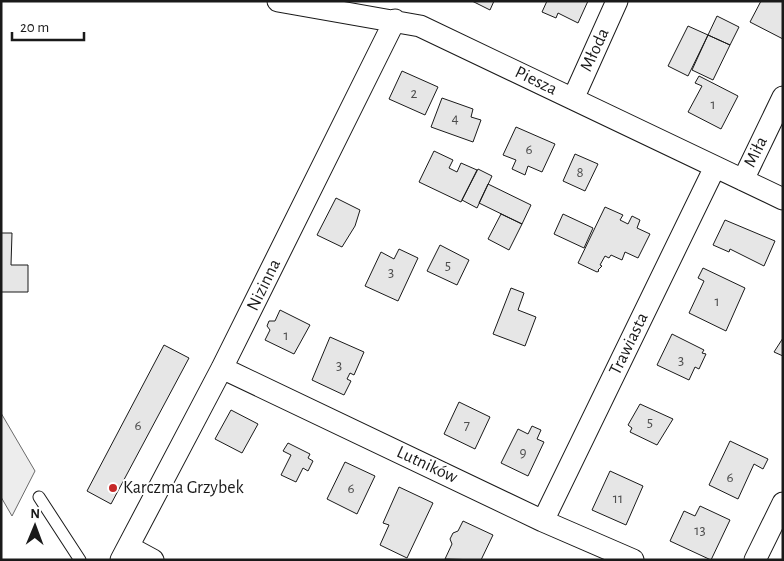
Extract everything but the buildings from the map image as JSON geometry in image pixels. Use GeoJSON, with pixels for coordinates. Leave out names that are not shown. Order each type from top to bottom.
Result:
{"type":"FeatureCollection","features":[{"type":"Feature","properties":{"kind":"street","name":"Piesza"},"geometry":{"type":"LineString","coordinates":[[278,1],[395,20],[420,26],[783,199]]}},
{"type":"Feature","properties":{"kind":"street","name":"Młoda"},"geometry":{"type":"LineString","coordinates":[[573,99],[617,1]]}},
{"type":"Feature","properties":{"kind":"street","name":"Nizinna"},"geometry":{"type":"LineString","coordinates":[[125,553],[222,368],[395,20]]}},
{"type":"Feature","properties":{"kind":"street","name":"Miła"},"geometry":{"type":"LineString","coordinates":[[742,180],[783,97]]}},
{"type":"Feature","properties":{"kind":"street","name":"Trawiasta"},"geometry":{"type":"LineString","coordinates":[[543,520],[715,168]]}},
{"type":"Feature","properties":{"kind":"street","name":"Lutników"},"geometry":{"type":"LineString","coordinates":[[222,368],[543,520],[633,560]]}},
{"type":"Feature","properties":{"kind":"street"},"geometry":{"type":"LineString","coordinates":[[755,560],[783,503]]}},
{"type":"Feature","properties":{"kind":"street"},"geometry":{"type":"LineString","coordinates":[[125,553],[153,560]]}},
{"type":"Feature","properties":{"kind":"lane"},"geometry":{"type":"LineString","coordinates":[[39,497],[80,560]]}},
{"type":"Feature","properties":{"kind":"shaded area"},"geometry":{"type":"Polygon","coordinates":[[[1,413],[35,471],[12,516],[1,497],[1,413]]]}},
{"type":"Feature","properties":{"kind":"place","name":"Karczma Grzybek"},"geometry":{"type":"Point","coordinates":[113,488]}}]}
